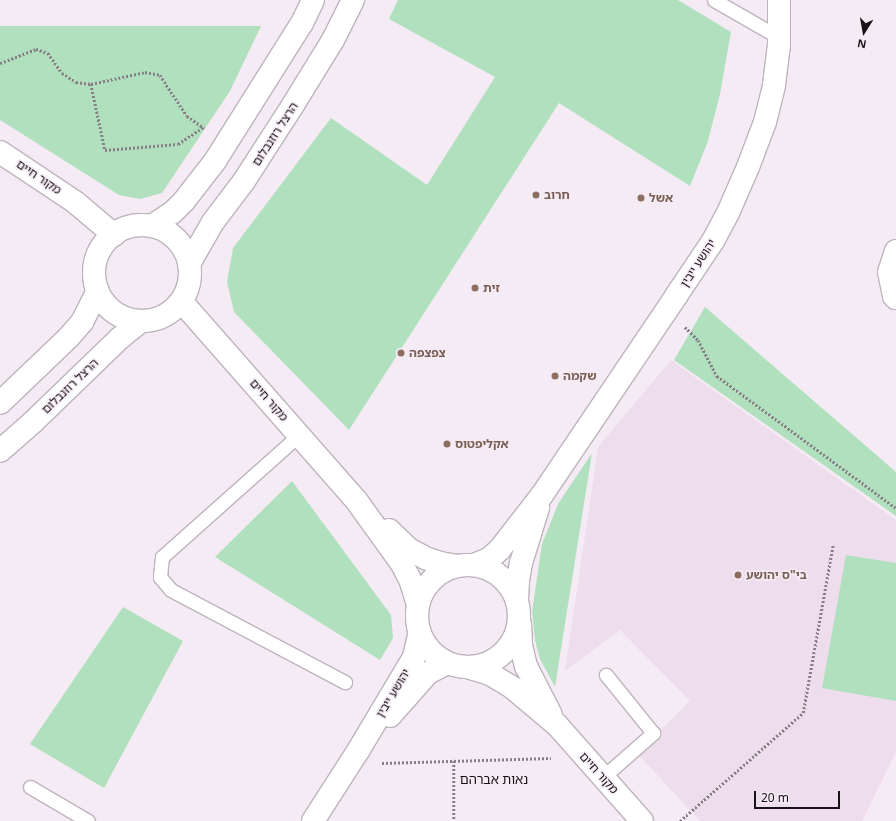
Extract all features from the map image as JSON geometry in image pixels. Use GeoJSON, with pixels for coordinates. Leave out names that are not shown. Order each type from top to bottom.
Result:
{"type":"FeatureCollection","features":[{"type":"Feature","properties":{"kind":"street"},"geometry":{"type":"LineString","coordinates":[[152,226],[173,212],[184,201],[215,161],[302,23],[313,0]]}},
{"type":"Feature","properties":{"kind":"street","name":"הרצל רוזנבלום"},"geometry":{"type":"LineString","coordinates":[[189,264],[213,222],[244,181],[297,98],[333,40],[353,0]]}},
{"type":"Feature","properties":{"kind":"street","name":"יהושע ייבין"},"geometry":{"type":"LineString","coordinates":[[466,565],[488,558],[500,549],[542,495],[713,241],[728,213],[748,167],[765,122],[774,85],[780,38],[779,0]]}},
{"type":"Feature","properties":{"kind":"street","name":"מקור חיים"},"geometry":{"type":"LineString","coordinates":[[0,152],[75,202],[114,235]]}},
{"type":"Feature","properties":{"kind":"street"},"geometry":{"type":"LineString","coordinates":[[138,225],[152,226],[165,231],[185,250],[189,264],[190,277],[187,290],[181,301],[174,310],[164,316],[152,320],[127,318],[115,312],[105,303],[98,291],[94,276],[96,261],[103,246],[114,235],[125,228],[138,225]]}},
{"type":"Feature","properties":{"kind":"street"},"geometry":{"type":"LineString","coordinates":[[896,251],[890,272],[894,296],[896,298]]}},
{"type":"Feature","properties":{"kind":"street"},"geometry":{"type":"LineString","coordinates":[[0,403],[70,337],[82,322],[98,291]]}},
{"type":"Feature","properties":{"kind":"street","name":"מקור חיים"},"geometry":{"type":"LineString","coordinates":[[181,301],[300,434],[356,500],[402,564],[411,582],[418,605]]}},
{"type":"Feature","properties":{"kind":"street","name":"הרצל רוזנבלום"},"geometry":{"type":"LineString","coordinates":[[0,451],[33,422],[120,338],[141,320]]}},
{"type":"Feature","properties":{"kind":"street","name":"יהושע ייבין"},"geometry":{"type":"LineString","coordinates":[[519,609],[518,581],[521,562],[542,495]]}},
{"type":"Feature","properties":{"kind":"street","name":"מקור חיים"},"geometry":{"type":"LineString","coordinates":[[356,500],[409,549],[440,563],[466,565]]}},
{"type":"Feature","properties":{"kind":"street"},"geometry":{"type":"LineString","coordinates":[[466,565],[483,567],[500,575],[509,584],[519,609],[519,626],[512,643],[500,656],[483,665],[457,665],[433,653],[425,643],[420,632],[417,614],[418,605],[421,596],[430,582],[439,574],[466,565]]}},
{"type":"Feature","properties":{"kind":"street","name":"מקור חיים"},"geometry":{"type":"LineString","coordinates":[[519,609],[521,645],[526,666],[557,725]]}},
{"type":"Feature","properties":{"kind":"street","name":"יהושע ייבין"},"geometry":{"type":"LineString","coordinates":[[313,821],[414,658],[420,632]]}},
{"type":"Feature","properties":{"kind":"street","name":"יהושע ייבין"},"geometry":{"type":"LineString","coordinates":[[354,757],[428,673],[457,665]]}},
{"type":"Feature","properties":{"kind":"street","name":"מקור חיים"},"geometry":{"type":"LineString","coordinates":[[457,665],[490,674],[513,688],[557,725],[642,821]]}},
{"type":"Feature","properties":{"kind":"lane"},"geometry":{"type":"LineString","coordinates":[[714,0],[780,38]]}},
{"type":"Feature","properties":{"kind":"lane"},"geometry":{"type":"LineString","coordinates":[[300,434],[162,557],[160,577],[171,590],[345,682]]}},
{"type":"Feature","properties":{"kind":"lane"},"geometry":{"type":"LineString","coordinates":[[603,777],[653,733],[606,675]]}},
{"type":"Feature","properties":{"kind":"lane"},"geometry":{"type":"LineString","coordinates":[[30,787],[88,821]]}},
{"type":"Feature","properties":{"kind":"path"},"geometry":{"type":"LineString","coordinates":[[0,63],[36,49],[48,53],[62,73],[76,82],[92,84],[145,72],[160,74],[187,116],[226,143]]}},
{"type":"Feature","properties":{"kind":"path"},"geometry":{"type":"LineString","coordinates":[[92,84],[105,150],[178,144],[204,127]]}},
{"type":"Feature","properties":{"kind":"path"},"geometry":{"type":"LineString","coordinates":[[668,309],[698,340],[717,376],[896,508]]}},
{"type":"Feature","properties":{"kind":"path"},"geometry":{"type":"LineString","coordinates":[[680,821],[803,713],[833,545]]}},
{"type":"Feature","properties":{"kind":"path"},"geometry":{"type":"LineString","coordinates":[[354,757],[454,761],[586,758]]}},
{"type":"Feature","properties":{"kind":"path"},"geometry":{"type":"LineString","coordinates":[[454,761],[454,821]]}},
{"type":"Feature","properties":{"kind":"shaded area","name":"בי\"ס יהושע"},"geometry":{"type":"Polygon","coordinates":[[[671,360],[896,520],[896,752],[862,821],[700,821],[637,753],[690,701],[620,630],[565,671],[598,447],[671,360]]]}},
{"type":"Feature","properties":{"kind":"green space"},"geometry":{"type":"Polygon","coordinates":[[[398,0],[678,0],[731,32],[720,94],[708,141],[690,186],[559,103],[349,430],[234,312],[227,282],[233,248],[331,118],[427,185],[495,77],[389,19],[398,0]]]}},
{"type":"Feature","properties":{"kind":"green space"},"geometry":{"type":"Polygon","coordinates":[[[0,26],[261,26],[230,91],[162,193],[140,199],[119,195],[0,120],[0,26]]]}},
{"type":"Feature","properties":{"kind":"green space"},"geometry":{"type":"Polygon","coordinates":[[[705,307],[896,472],[896,516],[674,360],[705,307]]]}},
{"type":"Feature","properties":{"kind":"green space"},"geometry":{"type":"Polygon","coordinates":[[[592,453],[555,687],[540,659],[535,640],[532,612],[542,544],[558,504],[592,453]]]}},
{"type":"Feature","properties":{"kind":"green space"},"geometry":{"type":"Polygon","coordinates":[[[292,481],[391,615],[393,638],[380,660],[215,557],[292,481]]]}},
{"type":"Feature","properties":{"kind":"green space"},"geometry":{"type":"Polygon","coordinates":[[[846,555],[896,563],[896,701],[822,688],[846,555]]]}},
{"type":"Feature","properties":{"kind":"green space"},"geometry":{"type":"Polygon","coordinates":[[[123,607],[183,641],[104,788],[30,744],[123,607]]]}},
{"type":"Feature","properties":{"kind":"place","name":"חרוב"},"geometry":{"type":"Point","coordinates":[536,195]}},
{"type":"Feature","properties":{"kind":"place","name":"אשל"},"geometry":{"type":"Point","coordinates":[641,198]}},
{"type":"Feature","properties":{"kind":"place","name":"זית"},"geometry":{"type":"Point","coordinates":[475,288]}},
{"type":"Feature","properties":{"kind":"place","name":"צפצפה"},"geometry":{"type":"Point","coordinates":[401,353]}},
{"type":"Feature","properties":{"kind":"place","name":"שקמה"},"geometry":{"type":"Point","coordinates":[555,376]}},
{"type":"Feature","properties":{"kind":"place","name":"אקליפטוס"},"geometry":{"type":"Point","coordinates":[447,444]}},
{"type":"Feature","properties":{"kind":"place","name":"בי\"ס יהושע"},"geometry":{"type":"Point","coordinates":[738,575]}},
{"type":"Feature","properties":{"kind":"district","name":"נאות אברהם"},"geometry":{"type":"Point","coordinates":[494,779]}}]}
